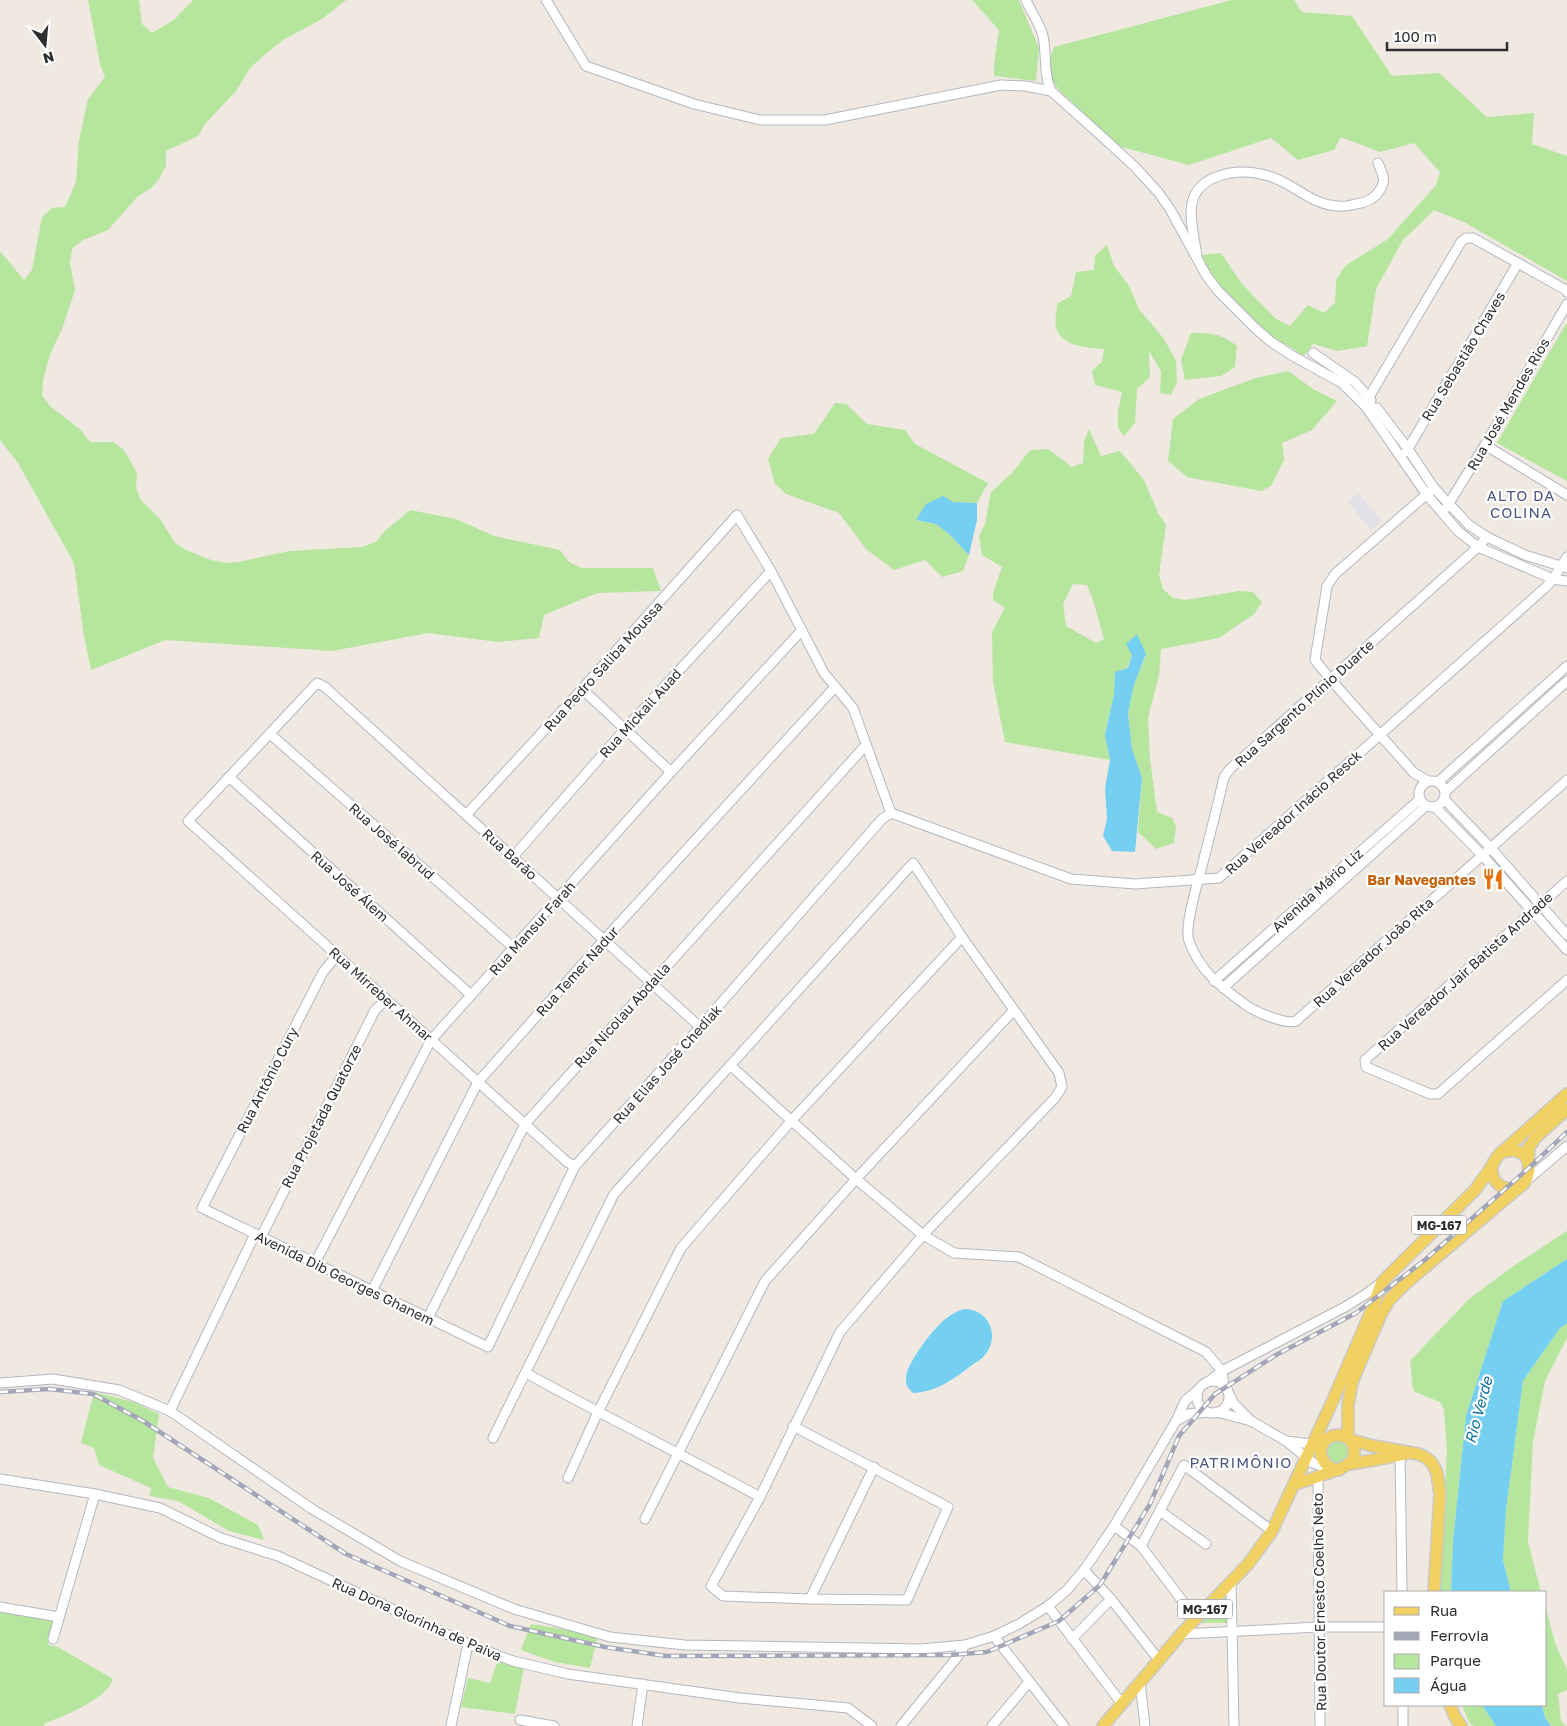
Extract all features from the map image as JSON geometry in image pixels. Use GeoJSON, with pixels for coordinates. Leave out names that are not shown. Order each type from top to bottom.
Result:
{"type":"FeatureCollection","features":[{"type":"Feature","properties":{"kind":"main road","name":"MG-167"},"geometry":{"type":"LineString","coordinates":[[1103,1726],[1181,1634],[1249,1563],[1272,1531],[1295,1484],[1370,1314],[1382,1282],[1475,1190],[1500,1153],[1567,1094]]}},
{"type":"Feature","properties":{"kind":"main road"},"geometry":{"type":"LineString","coordinates":[[1350,1464],[1355,1452],[1350,1439],[1348,1405],[1352,1382],[1381,1314],[1390,1299],[1405,1284],[1525,1182],[1529,1176],[1529,1147],[1536,1137],[1567,1109]]}},
{"type":"Feature","properties":{"kind":"main road"},"geometry":{"type":"LineString","coordinates":[[1500,1153],[1508,1150],[1515,1151],[1522,1154],[1528,1160]]}},
{"type":"Feature","properties":{"kind":"main road"},"geometry":{"type":"LineString","coordinates":[[1492,1166],[1494,1180],[1499,1185],[1512,1189],[1519,1187],[1525,1182]]}},
{"type":"Feature","properties":{"kind":"main road","name":"MG-167"},"geometry":{"type":"LineString","coordinates":[[1332,1400],[1325,1440],[1321,1448],[1321,1456],[1325,1463],[1335,1469]]}},
{"type":"Feature","properties":{"kind":"main road"},"geometry":{"type":"LineString","coordinates":[[1325,1440],[1332,1436],[1341,1435],[1373,1446],[1425,1457],[1432,1463],[1438,1473],[1440,1484],[1434,1591]]}},
{"type":"Feature","properties":{"kind":"main road"},"geometry":{"type":"LineString","coordinates":[[1295,1484],[1318,1477],[1335,1469],[1343,1469],[1350,1464],[1403,1453]]}},
{"type":"Feature","properties":{"kind":"main road"},"geometry":{"type":"LineString","coordinates":[[1450,1706],[1460,1726]]}},
{"type":"Feature","properties":{"kind":"street"},"geometry":{"type":"LineString","coordinates":[[546,0],[586,66],[694,104],[760,120],[825,120],[1001,85],[1025,86],[1051,92],[1110,144],[1158,192],[1170,209],[1206,275],[1218,291],[1254,328],[1291,355],[1342,383],[1366,407],[1427,495],[1458,531],[1478,547],[1553,579],[1567,581]]}},
{"type":"Feature","properties":{"kind":"street"},"geometry":{"type":"LineString","coordinates":[[1026,0],[1042,35],[1045,70],[1051,92]]}},
{"type":"Feature","properties":{"kind":"street"},"geometry":{"type":"LineString","coordinates":[[1198,261],[1190,210],[1192,200],[1204,182],[1218,176],[1237,172],[1257,173],[1274,178],[1316,201],[1338,206],[1361,203],[1374,197],[1383,186],[1383,176],[1378,163]]}},
{"type":"Feature","properties":{"kind":"street"},"geometry":{"type":"LineString","coordinates":[[1369,397],[1461,242],[1466,238],[1473,238],[1567,292]]}},
{"type":"Feature","properties":{"kind":"street","name":"Rua Sebastião Chaves"},"geometry":{"type":"LineString","coordinates":[[1402,460],[1518,263]]}},
{"type":"Feature","properties":{"kind":"street","name":"Rua José Mendes Rios"},"geometry":{"type":"LineString","coordinates":[[1442,513],[1485,445],[1567,304]]}},
{"type":"Feature","properties":{"kind":"street"},"geometry":{"type":"LineString","coordinates":[[1313,353],[1355,382],[1369,397],[1408,449],[1434,488],[1469,525],[1487,537],[1525,555],[1564,568]]}},
{"type":"Feature","properties":{"kind":"street"},"geometry":{"type":"LineString","coordinates":[[1366,407],[1377,408]]}},
{"type":"Feature","properties":{"kind":"street"},"geometry":{"type":"LineString","coordinates":[[1485,445],[1567,495]]}},
{"type":"Feature","properties":{"kind":"street"},"geometry":{"type":"LineString","coordinates":[[1434,488],[1335,574],[1327,586],[1315,660],[1414,773],[1428,781],[1438,782],[1567,666]]}},
{"type":"Feature","properties":{"kind":"street","name":"Rua Pedro Saliba Moussa"},"geometry":{"type":"LineString","coordinates":[[466,815],[582,689],[737,515],[771,571]]}},
{"type":"Feature","properties":{"kind":"street","name":"Rua Sargento Plínio Duarte"},"geometry":{"type":"LineString","coordinates":[[1291,1023],[1248,1006],[1214,981],[1202,968],[1188,940],[1192,901],[1199,880],[1224,777],[1487,537]]}},
{"type":"Feature","properties":{"kind":"street","name":"Rua Vereador Inácio Resck"},"geometry":{"type":"LineString","coordinates":[[891,812],[1071,879],[1135,884],[1219,878],[1553,579],[1564,568],[1567,557]]}},
{"type":"Feature","properties":{"kind":"street"},"geometry":{"type":"LineString","coordinates":[[771,571],[824,672],[852,708],[891,812]]}},
{"type":"Feature","properties":{"kind":"street","name":"Rua Mickail Auad"},"geometry":{"type":"LineString","coordinates":[[513,857],[625,729],[771,571]]}},
{"type":"Feature","properties":{"kind":"street","name":"Rua Mansur Farah"},"geometry":{"type":"LineString","coordinates":[[315,1263],[431,1040],[671,772],[802,630]]}},
{"type":"Feature","properties":{"kind":"street"},"geometry":{"type":"LineString","coordinates":[[1425,801],[1439,806],[1445,795],[1567,681]]}},
{"type":"Feature","properties":{"kind":"street","name":"Rua Barão"},"geometry":{"type":"LineString","coordinates":[[270,734],[317,683],[325,687],[700,1027]]}},
{"type":"Feature","properties":{"kind":"street","name":"Rua Temer Nadur"},"geometry":{"type":"LineString","coordinates":[[372,1291],[478,1082],[604,940],[835,687]]}},
{"type":"Feature","properties":{"kind":"street"},"geometry":{"type":"LineString","coordinates":[[582,689],[671,772]]}},
{"type":"Feature","properties":{"kind":"street"},"geometry":{"type":"LineString","coordinates":[[229,777],[270,734]]}},
{"type":"Feature","properties":{"kind":"street","name":"Rua José Iabrud"},"geometry":{"type":"LineString","coordinates":[[270,734],[514,948]]}},
{"type":"Feature","properties":{"kind":"street","name":"Rua Nicolau Abdalla"},"geometry":{"type":"LineString","coordinates":[[428,1318],[525,1124],[651,982],[866,746]]}},
{"type":"Feature","properties":{"kind":"street"},"geometry":{"type":"LineString","coordinates":[[1414,773],[1425,801],[1482,855],[1567,950]]}},
{"type":"Feature","properties":{"kind":"street","name":"Rua Mirreber Ahmar"},"geometry":{"type":"LineString","coordinates":[[229,777],[188,821],[567,1162],[575,1166]]}},
{"type":"Feature","properties":{"kind":"street","name":"Rua José Álem"},"geometry":{"type":"LineString","coordinates":[[229,777],[471,995]]}},
{"type":"Feature","properties":{"kind":"street","name":"Rua Vereador João Rita"},"geometry":{"type":"LineString","coordinates":[[1291,1023],[1296,1021],[1567,780]]}},
{"type":"Feature","properties":{"kind":"street"},"geometry":{"type":"LineString","coordinates":[[1425,801],[1424,783],[1428,781]]}},
{"type":"Feature","properties":{"kind":"street"},"geometry":{"type":"LineString","coordinates":[[1438,782],[1445,795],[1567,935]]}},
{"type":"Feature","properties":{"kind":"street","name":"Avenida Mário Liz"},"geometry":{"type":"LineString","coordinates":[[1214,981],[1425,801]]}},
{"type":"Feature","properties":{"kind":"street","name":"Avenida Mário Liz"},"geometry":{"type":"LineString","coordinates":[[1223,988],[1425,801]]}},
{"type":"Feature","properties":{"kind":"street","name":"Rua Elias José Chediak"},"geometry":{"type":"LineString","coordinates":[[488,1347],[575,1166],[700,1027],[882,819],[891,812]]}},
{"type":"Feature","properties":{"kind":"street"},"geometry":{"type":"LineString","coordinates":[[493,1438],[614,1194],[912,863],[1059,1074],[1062,1087],[1055,1098],[924,1235],[840,1332],[793,1426],[760,1497],[711,1586],[723,1596],[907,1600],[948,1507],[793,1426]]}},
{"type":"Feature","properties":{"kind":"street","name":"Rua Vereador Jair Batista Andrade"},"geometry":{"type":"LineString","coordinates":[[1567,881],[1366,1060],[1366,1067],[1430,1094],[1435,1094],[1446,1087],[1567,980]]}},
{"type":"Feature","properties":{"kind":"street"},"geometry":{"type":"LineString","coordinates":[[568,1478],[598,1412],[681,1248],[792,1120],[962,937]]}},
{"type":"Feature","properties":{"kind":"street","name":"Rua Antônio Cury"},"geometry":{"type":"LineString","coordinates":[[202,1208],[323,972],[337,955]]}},
{"type":"Feature","properties":{"kind":"street","name":"Rua Projetada Quatorze"},"geometry":{"type":"LineString","coordinates":[[170,1411],[258,1235],[375,1010],[386,1000]]}},
{"type":"Feature","properties":{"kind":"street"},"geometry":{"type":"LineString","coordinates":[[645,1519],[765,1281],[856,1179],[1014,1010]]}},
{"type":"Feature","properties":{"kind":"street"},"geometry":{"type":"LineString","coordinates":[[730,1065],[856,1179],[924,1235],[954,1253],[1019,1257],[1206,1352],[1222,1371],[1228,1399],[1227,1403],[1225,1407],[1213,1412],[1188,1414],[1176,1421]]}},
{"type":"Feature","properties":{"kind":"street"},"geometry":{"type":"LineString","coordinates":[[1525,1182],[1567,1146]]}},
{"type":"Feature","properties":{"kind":"street","name":"Avenida Dib Georges Ghanem"},"geometry":{"type":"LineString","coordinates":[[202,1208],[488,1347]]}},
{"type":"Feature","properties":{"kind":"street"},"geometry":{"type":"LineString","coordinates":[[0,1383],[53,1379],[119,1390],[170,1411],[312,1509],[400,1561],[514,1609],[610,1637],[685,1644],[921,1649],[965,1645],[994,1636],[1019,1624],[1048,1606],[1068,1590],[1114,1526],[1176,1421],[1185,1401],[1202,1385],[1222,1371],[1345,1307],[1382,1282]]}},
{"type":"Feature","properties":{"kind":"street"},"geometry":{"type":"LineString","coordinates":[[526,1374],[678,1452],[760,1497]]}},
{"type":"Feature","properties":{"kind":"street"},"geometry":{"type":"LineString","coordinates":[[1208,1382],[1216,1382],[1225,1388],[1234,1404],[1251,1421],[1286,1441],[1316,1464],[1335,1469]]}},
{"type":"Feature","properties":{"kind":"street"},"geometry":{"type":"LineString","coordinates":[[1198,1390],[1198,1402],[1202,1409],[1251,1421]]}},
{"type":"Feature","properties":{"kind":"street"},"geometry":{"type":"LineString","coordinates":[[1286,1441],[1312,1444],[1325,1440]]}},
{"type":"Feature","properties":{"kind":"street"},"geometry":{"type":"LineString","coordinates":[[1402,1591],[1403,1453]]}},
{"type":"Feature","properties":{"kind":"street"},"geometry":{"type":"LineString","coordinates":[[1140,1546],[1184,1465],[1272,1531]]}},
{"type":"Feature","properties":{"kind":"street"},"geometry":{"type":"LineString","coordinates":[[810,1599],[874,1467]]}},
{"type":"Feature","properties":{"kind":"street","name":"Rua Doutor Ernesto Coelho Neto"},"geometry":{"type":"LineString","coordinates":[[1318,1477],[1320,1726]]}},
{"type":"Feature","properties":{"kind":"street","name":"Rua Dona Glorinha de Paiva"},"geometry":{"type":"LineString","coordinates":[[0,1479],[96,1494],[160,1508],[221,1538],[278,1556],[468,1644],[513,1661],[568,1674],[740,1698],[848,1708],[872,1726]]}},
{"type":"Feature","properties":{"kind":"street"},"geometry":{"type":"LineString","coordinates":[[53,1639],[96,1494]]}},
{"type":"Feature","properties":{"kind":"street"},"geometry":{"type":"LineString","coordinates":[[1160,1511],[1206,1544]]}},
{"type":"Feature","properties":{"kind":"street"},"geometry":{"type":"LineString","coordinates":[[1114,1526],[1140,1546],[1196,1619]]}},
{"type":"Feature","properties":{"kind":"street"},"geometry":{"type":"LineString","coordinates":[[1084,1570],[1112,1599],[1159,1660]]}},
{"type":"Feature","properties":{"kind":"street"},"geometry":{"type":"LineString","coordinates":[[1231,1581],[1234,1726]]}},
{"type":"Feature","properties":{"kind":"street"},"geometry":{"type":"LineString","coordinates":[[1072,1638],[1112,1599]]}},
{"type":"Feature","properties":{"kind":"street"},"geometry":{"type":"LineString","coordinates":[[1048,1606],[1122,1704]]}},
{"type":"Feature","properties":{"kind":"street"},"geometry":{"type":"LineString","coordinates":[[0,1607],[59,1617]]}},
{"type":"Feature","properties":{"kind":"street"},"geometry":{"type":"LineString","coordinates":[[1181,1634],[1319,1627],[1384,1627]]}},
{"type":"Feature","properties":{"kind":"street"},"geometry":{"type":"LineString","coordinates":[[994,1636],[1064,1726]]}},
{"type":"Feature","properties":{"kind":"street"},"geometry":{"type":"LineString","coordinates":[[451,1726],[468,1644]]}},
{"type":"Feature","properties":{"kind":"street"},"geometry":{"type":"LineString","coordinates":[[901,1726],[965,1645]]}},
{"type":"Feature","properties":{"kind":"street"},"geometry":{"type":"LineString","coordinates":[[992,1726],[1029,1682]]}},
{"type":"Feature","properties":{"kind":"street"},"geometry":{"type":"LineString","coordinates":[[1140,1682],[1145,1726]]}},
{"type":"Feature","properties":{"kind":"street"},"geometry":{"type":"LineString","coordinates":[[637,1726],[643,1684]]}},
{"type":"Feature","properties":{"kind":"street"},"geometry":{"type":"LineString","coordinates":[[1402,1706],[1403,1726]]}},
{"type":"Feature","properties":{"kind":"street"},"geometry":{"type":"LineString","coordinates":[[520,1720],[554,1726]]}},
{"type":"Feature","properties":{"kind":"shaded area"},"geometry":{"type":"Polygon","coordinates":[[[1358,493],[1382,521],[1371,530],[1348,502],[1358,493]]]}},
{"type":"Feature","properties":{"kind":"green space"},"geometry":{"type":"Polygon","coordinates":[[[88,0],[139,0],[142,24],[152,33],[174,20],[193,0],[346,0],[322,19],[283,40],[261,58],[250,68],[236,91],[205,124],[198,136],[166,151],[166,166],[159,179],[150,189],[138,196],[108,230],[83,240],[72,249],[70,263],[75,290],[62,329],[50,354],[43,381],[42,395],[50,406],[81,430],[90,442],[113,442],[124,450],[137,473],[136,488],[141,500],[160,519],[175,543],[186,550],[211,560],[225,563],[290,551],[362,547],[376,542],[384,532],[410,510],[456,519],[494,536],[560,550],[569,562],[581,568],[653,568],[661,591],[597,593],[544,615],[539,638],[498,642],[428,633],[332,651],[165,640],[91,670],[83,630],[74,563],[18,463],[0,440],[0,251],[24,280],[32,270],[42,217],[52,208],[65,207],[76,182],[79,140],[88,99],[105,77],[100,64],[88,0]]]}},
{"type":"Feature","properties":{"kind":"green space"},"geometry":{"type":"Polygon","coordinates":[[[972,0],[1019,0],[1039,48],[1036,81],[994,76],[999,30],[972,0]]]}},
{"type":"Feature","properties":{"kind":"green space"},"geometry":{"type":"Polygon","coordinates":[[[1232,0],[1294,0],[1302,12],[1352,16],[1392,76],[1439,73],[1487,117],[1534,113],[1532,144],[1567,156],[1567,281],[1464,222],[1434,210],[1403,240],[1376,289],[1367,346],[1337,351],[1313,344],[1304,356],[1287,345],[1270,338],[1206,272],[1202,255],[1221,253],[1242,284],[1276,319],[1290,326],[1308,305],[1324,313],[1335,303],[1336,280],[1345,266],[1388,239],[1436,185],[1440,172],[1414,143],[1380,152],[1341,137],[1334,150],[1298,160],[1271,138],[1189,165],[1118,146],[1060,91],[1051,80],[1049,61],[1054,47],[1232,0]]]}},
{"type":"Feature","properties":{"kind":"green space"},"geometry":{"type":"Polygon","coordinates":[[[1107,245],[1114,266],[1129,286],[1139,309],[1164,339],[1176,361],[1177,382],[1171,395],[1160,393],[1161,371],[1149,351],[1150,377],[1137,389],[1135,423],[1124,436],[1118,428],[1118,412],[1122,392],[1095,385],[1092,371],[1102,362],[1104,349],[1083,347],[1070,343],[1060,335],[1055,326],[1057,304],[1071,296],[1076,272],[1094,270],[1095,256],[1107,245]]]}},
{"type":"Feature","properties":{"kind":"green space"},"geometry":{"type":"Polygon","coordinates":[[[1567,322],[1567,481],[1497,443],[1567,322]]]}},
{"type":"Feature","properties":{"kind":"green space"},"geometry":{"type":"Polygon","coordinates":[[[1191,333],[1215,335],[1225,338],[1237,346],[1235,367],[1221,376],[1185,380],[1181,360],[1191,333]]]}},
{"type":"Feature","properties":{"kind":"green space"},"geometry":{"type":"Polygon","coordinates":[[[1288,371],[1313,389],[1337,401],[1312,430],[1282,443],[1284,460],[1271,486],[1261,491],[1187,477],[1168,461],[1173,419],[1199,399],[1256,378],[1288,371]]]}},
{"type":"Feature","properties":{"kind":"green space"},"geometry":{"type":"Polygon","coordinates":[[[835,403],[846,404],[867,424],[905,430],[915,444],[988,483],[977,503],[953,502],[916,520],[936,524],[949,534],[969,555],[963,571],[942,577],[925,560],[894,570],[866,549],[839,513],[786,494],[775,484],[768,459],[781,438],[814,434],[835,403]]]}},
{"type":"Feature","properties":{"kind":"green space"},"geometry":{"type":"Polygon","coordinates":[[[1089,429],[1101,456],[1120,451],[1144,480],[1158,513],[1166,525],[1159,575],[1163,589],[1173,598],[1186,600],[1239,591],[1253,592],[1262,602],[1254,614],[1219,638],[1161,649],[1159,675],[1148,718],[1150,759],[1157,812],[1172,818],[1176,827],[1174,843],[1156,849],[1138,832],[1142,778],[1132,749],[1128,713],[1134,685],[1146,655],[1132,655],[1127,668],[1115,672],[1114,694],[1105,735],[1110,760],[1005,742],[993,682],[992,632],[1005,608],[993,600],[993,593],[1002,567],[982,555],[979,536],[985,524],[991,492],[1012,473],[1030,450],[1048,449],[1072,467],[1083,463],[1084,441],[1089,429]],[[1073,584],[1063,604],[1066,626],[1096,643],[1104,639],[1087,585],[1073,584]]]}},
{"type":"Feature","properties":{"kind":"green space"},"geometry":{"type":"Polygon","coordinates":[[[1567,1231],[1567,1259],[1503,1301],[1466,1416],[1453,1541],[1451,1591],[1440,1591],[1447,1450],[1444,1409],[1440,1402],[1415,1392],[1410,1361],[1469,1299],[1512,1267],[1567,1231]]]}},
{"type":"Feature","properties":{"kind":"green space"},"geometry":{"type":"Polygon","coordinates":[[[1567,1323],[1567,1338],[1545,1381],[1533,1442],[1528,1542],[1541,1591],[1511,1591],[1503,1560],[1506,1510],[1523,1381],[1560,1328],[1567,1323]]]}},
{"type":"Feature","properties":{"kind":"green space"},"geometry":{"type":"Polygon","coordinates":[[[94,1392],[134,1402],[159,1414],[153,1458],[168,1487],[209,1498],[258,1525],[264,1540],[229,1531],[178,1501],[150,1496],[151,1488],[99,1465],[94,1448],[81,1443],[94,1392]]]}},
{"type":"Feature","properties":{"kind":"green space"},"geometry":{"type":"Polygon","coordinates":[[[1337,1441],[1345,1444],[1348,1452],[1345,1460],[1337,1463],[1329,1460],[1326,1452],[1329,1444],[1337,1441]]]}},
{"type":"Feature","properties":{"kind":"green space"},"geometry":{"type":"Polygon","coordinates":[[[1228,1590],[1228,1623],[1194,1623],[1228,1590]]]}},
{"type":"Feature","properties":{"kind":"green space"},"geometry":{"type":"Polygon","coordinates":[[[0,1612],[55,1620],[48,1645],[58,1647],[113,1679],[109,1686],[94,1700],[45,1723],[44,1726],[0,1726],[0,1612]]]}},
{"type":"Feature","properties":{"kind":"green space"},"geometry":{"type":"Polygon","coordinates":[[[1547,1612],[1555,1643],[1567,1670],[1567,1690],[1558,1694],[1561,1721],[1566,1726],[1551,1726],[1545,1718],[1542,1706],[1547,1706],[1547,1612]]]}},
{"type":"Feature","properties":{"kind":"green space"},"geometry":{"type":"Polygon","coordinates":[[[531,1624],[598,1635],[590,1668],[555,1662],[521,1650],[531,1624]]]}},
{"type":"Feature","properties":{"kind":"green space"},"geometry":{"type":"Polygon","coordinates":[[[499,1658],[524,1667],[515,1714],[461,1707],[468,1678],[490,1683],[499,1658]]]}},
{"type":"Feature","properties":{"kind":"green space"},"geometry":{"type":"Polygon","coordinates":[[[1462,1706],[1483,1706],[1496,1726],[1474,1726],[1470,1724],[1462,1706]]]}},
{"type":"Feature","properties":{"kind":"water"},"geometry":{"type":"Polygon","coordinates":[[[943,496],[953,502],[977,503],[977,520],[969,555],[949,534],[936,524],[916,520],[926,504],[943,496]]]}},
{"type":"Feature","properties":{"kind":"water"},"geometry":{"type":"Polygon","coordinates":[[[1137,634],[1146,654],[1134,685],[1128,713],[1132,749],[1142,778],[1135,852],[1112,851],[1103,836],[1107,819],[1105,788],[1110,760],[1105,735],[1114,694],[1115,672],[1128,668],[1132,655],[1126,644],[1137,634]]]}},
{"type":"Feature","properties":{"kind":"water","name":"Rio Verde"},"geometry":{"type":"Polygon","coordinates":[[[1567,1259],[1567,1323],[1560,1328],[1523,1381],[1506,1510],[1503,1560],[1511,1591],[1451,1591],[1453,1541],[1466,1416],[1503,1301],[1567,1259]]]}},
{"type":"Feature","properties":{"kind":"water"},"geometry":{"type":"Polygon","coordinates":[[[964,1309],[973,1310],[986,1319],[992,1333],[989,1349],[981,1359],[951,1380],[929,1390],[913,1393],[907,1385],[906,1379],[907,1372],[915,1356],[944,1320],[964,1309]]]}},
{"type":"Feature","properties":{"kind":"water"},"geometry":{"type":"Polygon","coordinates":[[[1483,1706],[1542,1706],[1545,1718],[1551,1726],[1496,1726],[1483,1706]]]}},
{"type":"Feature","properties":{"kind":"railway"},"geometry":{"type":"LineString","coordinates":[[0,1392],[49,1389],[93,1394],[143,1421],[346,1554],[510,1626],[605,1647],[666,1656],[951,1655],[987,1652],[1059,1621],[1100,1585],[1150,1504],[1179,1436],[1215,1394],[1276,1355],[1356,1313],[1426,1259],[1567,1132]]}},
{"type":"Feature","properties":{"kind":"place","name":"Bar Navegantes"},"geometry":{"type":"Point","coordinates":[1493,879]}},
{"type":"Feature","properties":{"kind":"district","name":"ALTO DA COLINA"},"geometry":{"type":"Point","coordinates":[1521,504]}},
{"type":"Feature","properties":{"kind":"district","name":"PATRIMÔNIO"},"geometry":{"type":"Point","coordinates":[1241,1462]}}]}
